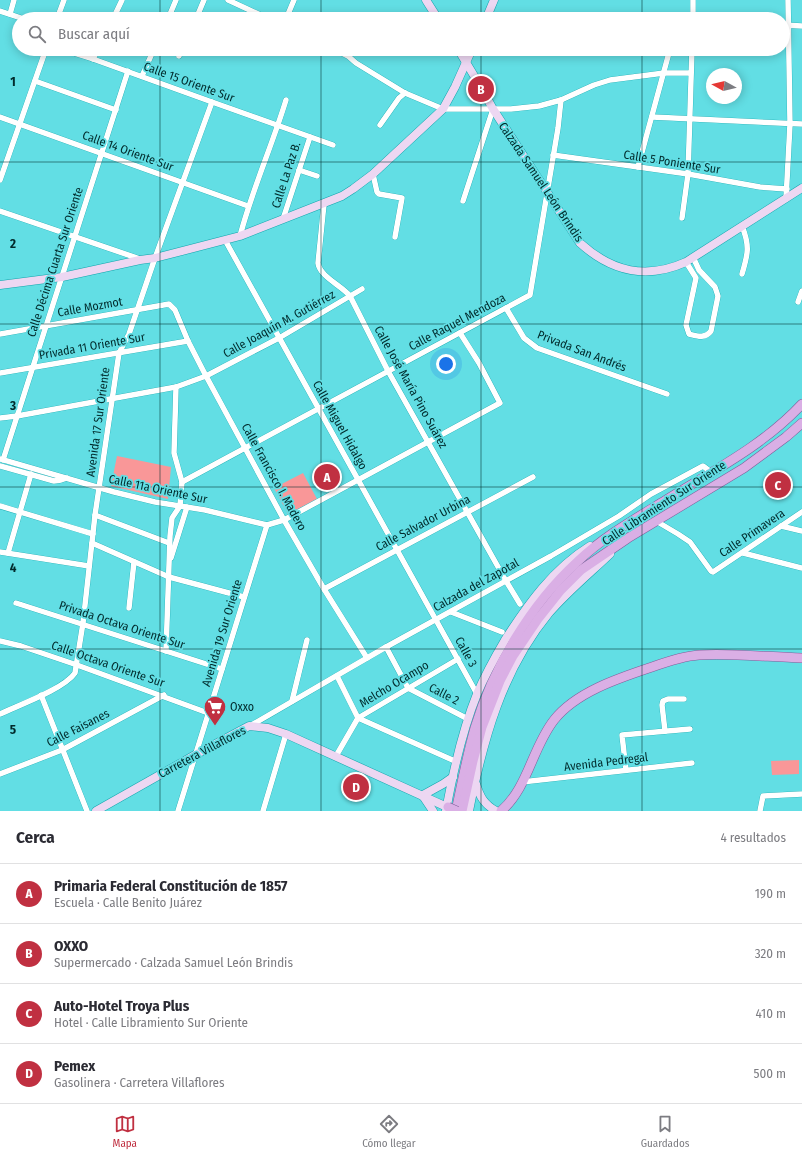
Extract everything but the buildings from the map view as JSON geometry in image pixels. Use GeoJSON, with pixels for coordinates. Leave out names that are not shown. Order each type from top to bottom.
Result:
{"type":"FeatureCollection","features":[{"type":"Feature","properties":{"kind":"main road","name":"Calle Libramiento Sur Oriente"},"geometry":{"type":"LineString","coordinates":[[451,809],[466,763],[475,727],[495,674],[529,616],[545,596],[577,562],[618,529],[730,461],[774,430],[802,404]]}},
{"type":"Feature","properties":{"kind":"main road","name":"Calle Libramiento Sur Oriente"},"geometry":{"type":"LineString","coordinates":[[462,811],[482,727],[500,681],[513,656],[538,619],[561,590],[582,570],[628,538],[744,468],[786,438],[802,422]]}},
{"type":"Feature","properties":{"kind":"main road"},"geometry":{"type":"LineString","coordinates":[[501,811],[510,804],[517,794],[540,742],[556,718],[583,696],[619,678],[668,661],[698,655],[802,658]]}},
{"type":"Feature","properties":{"kind":"street"},"geometry":{"type":"LineString","coordinates":[[0,11],[10,14],[14,0]]}},
{"type":"Feature","properties":{"kind":"street"},"geometry":{"type":"LineString","coordinates":[[60,12],[64,0]]}},
{"type":"Feature","properties":{"kind":"street"},"geometry":{"type":"LineString","coordinates":[[116,12],[122,0]]}},
{"type":"Feature","properties":{"kind":"street"},"geometry":{"type":"LineString","coordinates":[[171,12],[176,0]]}},
{"type":"Feature","properties":{"kind":"street"},"geometry":{"type":"LineString","coordinates":[[199,12],[204,0]]}},
{"type":"Feature","properties":{"kind":"street"},"geometry":{"type":"LineString","coordinates":[[228,0],[253,12]]}},
{"type":"Feature","properties":{"kind":"street"},"geometry":{"type":"LineString","coordinates":[[289,12],[294,0]]}},
{"type":"Feature","properties":{"kind":"street"},"geometry":{"type":"LineString","coordinates":[[426,0],[434,12]]}},
{"type":"Feature","properties":{"kind":"street"},"geometry":{"type":"LineString","coordinates":[[489,12],[494,0]]}},
{"type":"Feature","properties":{"kind":"street"},"geometry":{"type":"LineString","coordinates":[[693,0],[693,12]]}},
{"type":"Feature","properties":{"kind":"street"},"geometry":{"type":"LineString","coordinates":[[787,12],[788,0]]}},
{"type":"Feature","properties":{"kind":"street"},"geometry":{"type":"LineString","coordinates":[[790,25],[802,26]]}},
{"type":"Feature","properties":{"kind":"street"},"geometry":{"type":"LineString","coordinates":[[0,180],[44,56]]}},
{"type":"Feature","properties":{"kind":"street","name":"Calle 15 Oriente Sur"},"geometry":{"type":"LineString","coordinates":[[83,56],[333,145]]}},
{"type":"Feature","properties":{"kind":"street"},"geometry":{"type":"LineString","coordinates":[[142,76],[151,56]]}},
{"type":"Feature","properties":{"kind":"street"},"geometry":{"type":"LineString","coordinates":[[348,56],[356,63],[405,93],[443,109],[493,109],[539,106],[561,100],[594,85],[628,77],[664,73],[690,74]]}},
{"type":"Feature","properties":{"kind":"street","name":"Calzada Samuel León Brindis"},"geometry":{"type":"LineString","coordinates":[[462,56],[493,109],[580,243],[591,253],[615,266],[630,271],[650,272],[663,270],[689,259],[802,189]]}},
{"type":"Feature","properties":{"kind":"street"},"geometry":{"type":"LineString","coordinates":[[0,285],[62,277],[155,258],[240,236],[324,204],[354,189],[373,174],[443,109],[469,56]]}},
{"type":"Feature","properties":{"kind":"street"},"geometry":{"type":"LineString","coordinates":[[638,167],[668,56]]}},
{"type":"Feature","properties":{"kind":"street"},"geometry":{"type":"LineString","coordinates":[[682,218],[688,174],[691,56]]}},
{"type":"Feature","properties":{"kind":"street"},"geometry":{"type":"LineString","coordinates":[[786,199],[790,124],[787,56]]}},
{"type":"Feature","properties":{"kind":"street","name":"Calle Décima Cuarta Sur Oriente"},"geometry":{"type":"LineString","coordinates":[[1,459],[17,416],[128,71]]}},
{"type":"Feature","properties":{"kind":"street"},"geometry":{"type":"LineString","coordinates":[[35,81],[116,110]]}},
{"type":"Feature","properties":{"kind":"street"},"geometry":{"type":"LineString","coordinates":[[380,125],[399,98],[405,93]]}},
{"type":"Feature","properties":{"kind":"street"},"geometry":{"type":"LineString","coordinates":[[240,236],[248,206],[278,126],[286,100]]}},
{"type":"Feature","properties":{"kind":"street"},"geometry":{"type":"LineString","coordinates":[[547,193],[561,100]]}},
{"type":"Feature","properties":{"kind":"street","name":"Avenida 17 Sur Oriente"},"geometry":{"type":"LineString","coordinates":[[0,714],[61,686],[72,678],[75,673],[95,514],[119,353],[129,334],[212,102]]}},
{"type":"Feature","properties":{"kind":"street"},"geometry":{"type":"LineString","coordinates":[[463,201],[493,109]]}},
{"type":"Feature","properties":{"kind":"street","name":"Calle 14 Oriente Sur"},"geometry":{"type":"LineString","coordinates":[[0,117],[248,206]]}},
{"type":"Feature","properties":{"kind":"street"},"geometry":{"type":"LineString","coordinates":[[652,117],[802,124]]}},
{"type":"Feature","properties":{"kind":"street","name":"Calle La Paz B."},"geometry":{"type":"LineString","coordinates":[[283,220],[310,137]]}},
{"type":"Feature","properties":{"kind":"street","name":"Calle 5 Poniente Sur"},"geometry":{"type":"LineString","coordinates":[[553,156],[688,174],[760,187],[787,189]]}},
{"type":"Feature","properties":{"kind":"street"},"geometry":{"type":"LineString","coordinates":[[299,170],[317,176]]}},
{"type":"Feature","properties":{"kind":"street"},"geometry":{"type":"LineString","coordinates":[[373,174],[376,192],[379,194],[402,198],[395,237]]}},
{"type":"Feature","properties":{"kind":"street","name":"Calle Raquel Mendoza"},"geometry":{"type":"LineString","coordinates":[[182,482],[530,295],[547,193]]}},
{"type":"Feature","properties":{"kind":"street","name":"Calle José María Pino Suárez"},"geometry":{"type":"LineString","coordinates":[[324,204],[318,268],[321,272],[345,290],[350,296],[388,371],[520,604]]}},
{"type":"Feature","properties":{"kind":"street"},"geometry":{"type":"LineString","coordinates":[[0,211],[140,260]]}},
{"type":"Feature","properties":{"kind":"street"},"geometry":{"type":"LineString","coordinates":[[742,226],[747,239],[748,248],[747,260],[742,274]]}},
{"type":"Feature","properties":{"kind":"street","name":"Calle Miguel Hidalgo"},"geometry":{"type":"LineString","coordinates":[[225,240],[436,620]]}},
{"type":"Feature","properties":{"kind":"street"},"geometry":{"type":"LineString","coordinates":[[689,259],[715,287],[718,296],[711,331],[708,335],[701,337],[689,334],[686,325],[696,278],[689,259]]}},
{"type":"Feature","properties":{"kind":"street","name":"Calle Joaquín M. Gutiérrez"},"geometry":{"type":"LineString","coordinates":[[0,418],[176,387],[206,376],[279,338],[362,289]]}},
{"type":"Feature","properties":{"kind":"street"},"geometry":{"type":"LineString","coordinates":[[798,302],[802,291]]}},
{"type":"Feature","properties":{"kind":"street","name":"Calle Mozmot"},"geometry":{"type":"LineString","coordinates":[[0,334],[169,304]]}},
{"type":"Feature","properties":{"kind":"street","name":"Calle Francisco I. Madero"},"geometry":{"type":"LineString","coordinates":[[169,304],[174,310],[206,376],[284,520],[324,589],[367,658]]}},
{"type":"Feature","properties":{"kind":"street","name":"Privada San Andrés"},"geometry":{"type":"LineString","coordinates":[[506,308],[524,338],[537,348],[667,394]]}},
{"type":"Feature","properties":{"kind":"street"},"geometry":{"type":"LineString","coordinates":[[267,525],[284,520],[500,403],[479,363],[460,333]]}},
{"type":"Feature","properties":{"kind":"street","name":"Privada 11 Oriente Sur"},"geometry":{"type":"LineString","coordinates":[[0,373],[188,341]]}},
{"type":"Feature","properties":{"kind":"street"},"geometry":{"type":"LineString","coordinates":[[166,651],[170,562],[169,543],[172,518],[180,506],[182,482],[174,453],[176,387]]}},
{"type":"Feature","properties":{"kind":"street","name":"Calle 11a Oriente Sur"},"geometry":{"type":"LineString","coordinates":[[1,459],[155,502],[187,507],[267,525]]}},
{"type":"Feature","properties":{"kind":"street"},"geometry":{"type":"LineString","coordinates":[[0,466],[57,481],[67,478]]}},
{"type":"Feature","properties":{"kind":"street","name":"Calzada del Zapotal"},"geometry":{"type":"LineString","coordinates":[[249,726],[386,647],[452,612],[551,556],[619,516],[651,494],[703,466],[711,472]]}},
{"type":"Feature","properties":{"kind":"street"},"geometry":{"type":"LineString","coordinates":[[8,553],[31,474]]}},
{"type":"Feature","properties":{"kind":"street"},"geometry":{"type":"LineString","coordinates":[[688,474],[694,483]]}},
{"type":"Feature","properties":{"kind":"street","name":"Calle Salvador Urbina"},"geometry":{"type":"LineString","coordinates":[[324,589],[533,477]]}},
{"type":"Feature","properties":{"kind":"street"},"geometry":{"type":"LineString","coordinates":[[0,506],[93,534]]}},
{"type":"Feature","properties":{"kind":"street"},"geometry":{"type":"LineString","coordinates":[[170,562],[187,507]]}},
{"type":"Feature","properties":{"kind":"street","name":"Calle Primavera"},"geometry":{"type":"LineString","coordinates":[[656,521],[690,542],[713,572],[802,512]]}},
{"type":"Feature","properties":{"kind":"street"},"geometry":{"type":"LineString","coordinates":[[95,514],[169,543]]}},
{"type":"Feature","properties":{"kind":"street","name":"Avenida 19 Sur Oriente"},"geometry":{"type":"LineString","coordinates":[[178,811],[267,525]]}},
{"type":"Feature","properties":{"kind":"street"},"geometry":{"type":"LineString","coordinates":[[782,526],[802,531]]}},
{"type":"Feature","properties":{"kind":"street"},"geometry":{"type":"LineString","coordinates":[[451,809],[453,777],[468,719],[486,673],[502,645],[523,612],[539,591],[556,573],[578,554],[618,529]]}},
{"type":"Feature","properties":{"kind":"street"},"geometry":{"type":"LineString","coordinates":[[469,811],[486,737],[496,705],[517,660],[550,613],[588,574],[628,538]]}},
{"type":"Feature","properties":{"kind":"street"},"geometry":{"type":"LineString","coordinates":[[92,543],[169,577],[244,597]]}},
{"type":"Feature","properties":{"kind":"street"},"geometry":{"type":"LineString","coordinates":[[0,552],[88,566]]}},
{"type":"Feature","properties":{"kind":"street"},"geometry":{"type":"LineString","coordinates":[[743,553],[802,568]]}},
{"type":"Feature","properties":{"kind":"street"},"geometry":{"type":"LineString","coordinates":[[129,608],[134,562]]}},
{"type":"Feature","properties":{"kind":"street","name":"Privada Octava Oriente Sur"},"geometry":{"type":"LineString","coordinates":[[16,602],[222,669]]}},
{"type":"Feature","properties":{"kind":"street"},"geometry":{"type":"LineString","coordinates":[[452,612],[502,632]]}},
{"type":"Feature","properties":{"kind":"street","name":"Calle 3"},"geometry":{"type":"LineString","coordinates":[[436,620],[477,694]]}},
{"type":"Feature","properties":{"kind":"street"},"geometry":{"type":"LineString","coordinates":[[292,701],[307,640]]}},
{"type":"Feature","properties":{"kind":"street","name":"Calle Octava Oriente Sur"},"geometry":{"type":"LineString","coordinates":[[0,641],[21,646],[77,665],[208,713]]}},
{"type":"Feature","properties":{"kind":"street"},"geometry":{"type":"LineString","coordinates":[[386,647],[408,688]]}},
{"type":"Feature","properties":{"kind":"street","name":"Melcho Ocampo"},"geometry":{"type":"LineString","coordinates":[[336,756],[358,718],[458,659]]}},
{"type":"Feature","properties":{"kind":"street"},"geometry":{"type":"LineString","coordinates":[[337,676],[358,718],[457,762]]}},
{"type":"Feature","properties":{"kind":"street","name":"Calle 2"},"geometry":{"type":"LineString","coordinates":[[408,688],[468,719]]}},
{"type":"Feature","properties":{"kind":"street"},"geometry":{"type":"LineString","coordinates":[[41,696],[87,811]]}},
{"type":"Feature","properties":{"kind":"street","name":"Calle Faisanes"},"geometry":{"type":"LineString","coordinates":[[0,774],[62,750],[164,696]]}},
{"type":"Feature","properties":{"kind":"street"},"geometry":{"type":"LineString","coordinates":[[665,731],[662,705],[663,701],[668,699],[684,699]]}},
{"type":"Feature","properties":{"kind":"street","name":"Carretera Villaflores"},"geometry":{"type":"LineString","coordinates":[[96,811],[107,807],[195,755],[249,726],[268,728],[286,734],[451,809]]}},
{"type":"Feature","properties":{"kind":"street"},"geometry":{"type":"LineString","coordinates":[[626,770],[622,735],[690,729]]}},
{"type":"Feature","properties":{"kind":"street"},"geometry":{"type":"LineString","coordinates":[[263,811],[286,734]]}},
{"type":"Feature","properties":{"kind":"street","name":"Avenida Pedregal"},"geometry":{"type":"LineString","coordinates":[[522,782],[692,763]]}},
{"type":"Feature","properties":{"kind":"street"},"geometry":{"type":"LineString","coordinates":[[433,811],[423,795],[453,777]]}},
{"type":"Feature","properties":{"kind":"street"},"geometry":{"type":"LineString","coordinates":[[475,782],[482,801],[496,811]]}},
{"type":"Feature","properties":{"kind":"street"},"geometry":{"type":"LineString","coordinates":[[760,811],[763,796],[802,794]]}},
{"type":"Feature","properties":{"kind":"shaded area"},"geometry":{"type":"Polygon","coordinates":[[[117,456],[171,467],[168,499],[111,486],[117,456]]]}},
{"type":"Feature","properties":{"kind":"shaded area"},"geometry":{"type":"Polygon","coordinates":[[[303,473],[317,499],[288,514],[274,488],[303,473]]]}},
{"type":"Feature","properties":{"kind":"shaded area"},"geometry":{"type":"Polygon","coordinates":[[[799,760],[799,774],[772,775],[771,761],[799,760]]]}},
{"type":"Feature","properties":{"kind":"place","name":"OXXO"},"geometry":{"type":"Point","coordinates":[481,89]}},
{"type":"Feature","properties":{"kind":"place","name":"Primaria Federal Constitución de 1857"},"geometry":{"type":"Point","coordinates":[327,477]}},
{"type":"Feature","properties":{"kind":"place","name":"Auto-Hotel Troya Plus"},"geometry":{"type":"Point","coordinates":[778,485]}},
{"type":"Feature","properties":{"kind":"place","name":"Oxxo"},"geometry":{"type":"Point","coordinates":[215,726]}},
{"type":"Feature","properties":{"kind":"place","name":"Pemex"},"geometry":{"type":"Point","coordinates":[356,787]}}]}
